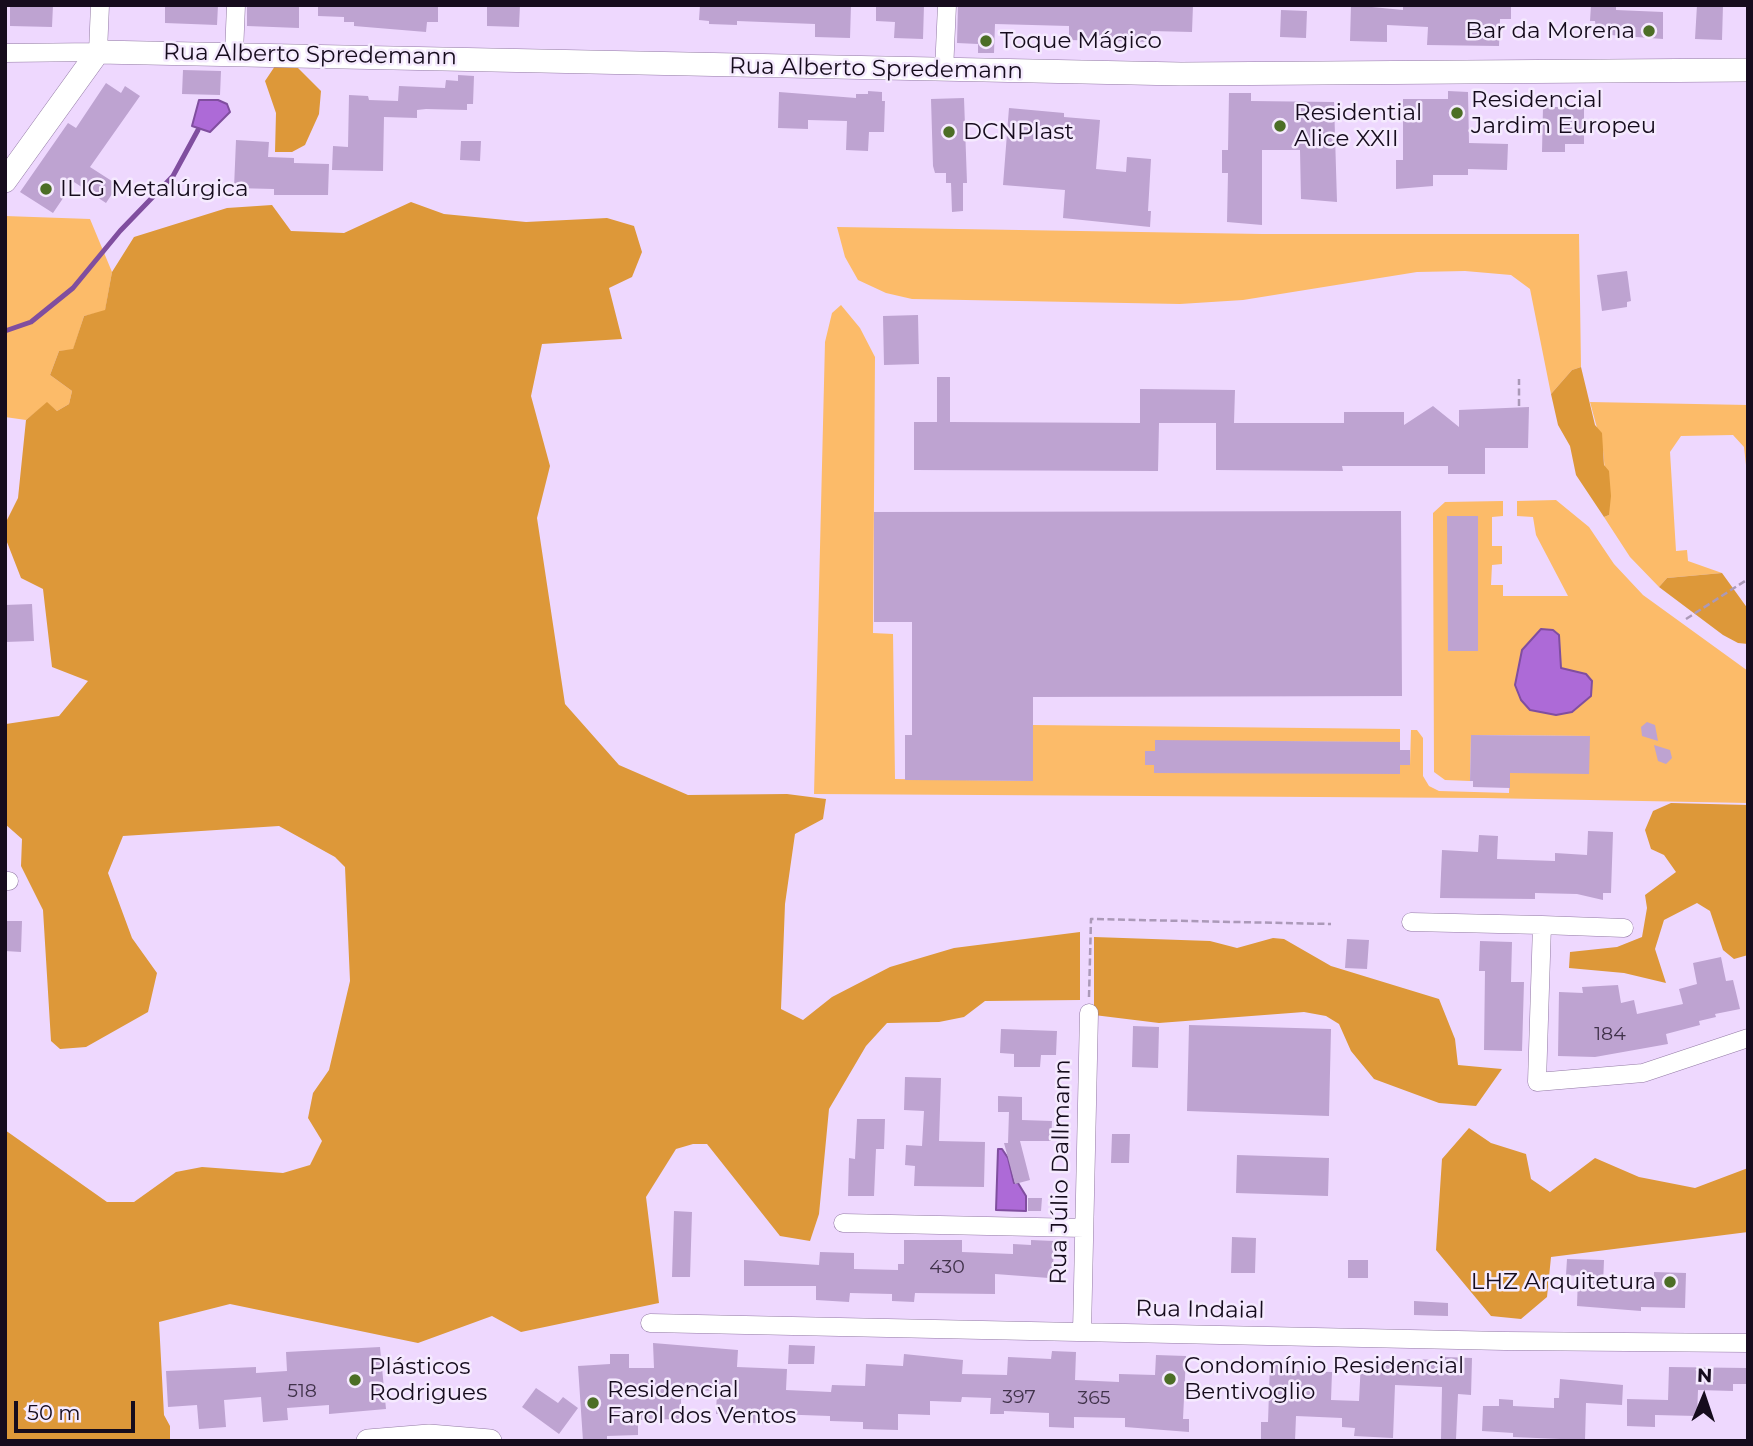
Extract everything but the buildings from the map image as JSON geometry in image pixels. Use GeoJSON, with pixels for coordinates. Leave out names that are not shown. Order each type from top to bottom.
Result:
{"type":"FeatureCollection","features":[{"type":"Feature","properties":{"kind":"street"},"geometry":{"type":"LineString","coordinates":[[5,181],[98,52],[100,5]]}},
{"type":"Feature","properties":{"kind":"street"},"geometry":{"type":"LineString","coordinates":[[234,53],[236,5]]}},
{"type":"Feature","properties":{"kind":"street"},"geometry":{"type":"LineString","coordinates":[[944,71],[947,5]]}},
{"type":"Feature","properties":{"kind":"street","name":"Rua Alberto Spredemann"},"geometry":{"type":"LineString","coordinates":[[5,53],[234,53],[944,71],[1328,75],[1748,70]]}},
{"type":"Feature","properties":{"kind":"street"},"geometry":{"type":"LineString","coordinates":[[1411,922],[1624,928]]}},
{"type":"Feature","properties":{"kind":"street"},"geometry":{"type":"LineString","coordinates":[[1542,925],[1537,1082],[1643,1073],[1748,1038]]}},
{"type":"Feature","properties":{"kind":"street","name":"Rua Júlio Dallmann"},"geometry":{"type":"LineString","coordinates":[[1083,1332],[1089,1013]]}},
{"type":"Feature","properties":{"kind":"street"},"geometry":{"type":"LineString","coordinates":[[843,1223],[1084,1228]]}},
{"type":"Feature","properties":{"kind":"street","name":"Rua Indaial"},"geometry":{"type":"LineString","coordinates":[[650,1324],[1748,1343]]}},
{"type":"Feature","properties":{"kind":"street"},"geometry":{"type":"LineString","coordinates":[[368,1441],[429,1436],[490,1441]]}},
{"type":"Feature","properties":{"kind":"path"},"geometry":{"type":"LineString","coordinates":[[1519,379],[1519,406]]}},
{"type":"Feature","properties":{"kind":"path"},"geometry":{"type":"LineString","coordinates":[[1686,619],[1745,581]]}},
{"type":"Feature","properties":{"kind":"path"},"geometry":{"type":"LineString","coordinates":[[1089,1013],[1091,919],[1331,924]]}},
{"type":"Feature","properties":{"kind":"shaded area"},"geometry":{"type":"Polygon","coordinates":[[[275,66],[298,68],[321,91],[319,114],[305,145],[292,152],[275,152],[276,113],[265,81],[275,66]]]}},
{"type":"Feature","properties":{"kind":"shaded area"},"geometry":{"type":"Polygon","coordinates":[[[199,100],[218,100],[227,104],[230,112],[210,132],[192,126],[199,100]]]}},
{"type":"Feature","properties":{"kind":"shaded area"},"geometry":{"type":"Polygon","coordinates":[[[411,202],[444,214],[526,222],[607,218],[634,226],[642,252],[632,277],[609,288],[622,339],[542,344],[531,396],[550,466],[537,518],[565,704],[619,765],[688,795],[787,794],[826,799],[823,819],[795,834],[785,904],[781,1009],[803,1020],[832,997],[890,967],[954,948],[1080,932],[1080,1000],[985,1001],[964,1017],[939,1022],[887,1023],[866,1046],[829,1109],[819,1214],[810,1241],[780,1236],[707,1144],[693,1144],[676,1149],[646,1197],[659,1303],[521,1332],[492,1316],[418,1343],[230,1304],[159,1322],[164,1415],[170,1426],[170,1441],[5,1441],[5,1130],[107,1202],[134,1202],[176,1172],[202,1167],[283,1173],[310,1165],[322,1141],[308,1118],[313,1093],[329,1070],[350,981],[345,867],[335,857],[279,826],[123,836],[108,873],[132,938],[157,973],[148,1012],[86,1047],[60,1049],[51,1041],[43,910],[21,866],[22,839],[5,824],[5,729],[6,724],[59,716],[88,681],[52,667],[43,589],[21,578],[5,537],[5,524],[18,498],[26,420],[47,402],[57,411],[69,404],[72,391],[50,375],[59,351],[73,349],[84,316],[105,310],[112,272],[134,237],[227,208],[272,205],[291,231],[344,233],[411,202]]]}},
{"type":"Feature","properties":{"kind":"shaded area"},"geometry":{"type":"Polygon","coordinates":[[[5,216],[90,219],[112,272],[105,311],[84,316],[73,350],[59,351],[50,375],[72,391],[69,404],[57,411],[47,403],[26,420],[5,417],[5,216]]]}},
{"type":"Feature","properties":{"kind":"shaded area"},"geometry":{"type":"Polygon","coordinates":[[[837,227],[1262,234],[1579,234],[1581,367],[1572,370],[1551,394],[1530,289],[1511,275],[1465,271],[1417,272],[1243,300],[1180,304],[912,299],[886,293],[858,280],[845,257],[837,227]]]}},
{"type":"Feature","properties":{"kind":"shaded area"},"geometry":{"type":"Polygon","coordinates":[[[841,305],[860,328],[875,357],[873,633],[893,634],[895,779],[1033,781],[1033,725],[1400,729],[1400,742],[1155,741],[1155,751],[1145,751],[1400,773],[1400,765],[1410,765],[1411,730],[1417,730],[1423,738],[1423,776],[1429,786],[1439,791],[1509,793],[1510,773],[1590,736],[1471,735],[1470,781],[1445,780],[1434,772],[1433,513],[1445,502],[1503,501],[1503,516],[1492,517],[1492,546],[1502,546],[1502,564],[1492,565],[1491,585],[1503,585],[1503,596],[1568,596],[1536,535],[1533,517],[1517,516],[1517,501],[1556,500],[1589,527],[1614,564],[1643,595],[1748,671],[1748,803],[1484,798],[814,794],[825,342],[832,313],[841,305]]]}},
{"type":"Feature","properties":{"kind":"shaded area"},"geometry":{"type":"Polygon","coordinates":[[[1581,367],[1595,425],[1602,433],[1604,465],[1609,471],[1609,515],[1604,517],[1576,475],[1570,446],[1558,425],[1551,394],[1572,370],[1581,367]]]}},
{"type":"Feature","properties":{"kind":"shaded area"},"geometry":{"type":"Polygon","coordinates":[[[1590,402],[1748,405],[1748,483],[1744,447],[1733,435],[1681,436],[1670,452],[1676,551],[1687,550],[1688,561],[1722,573],[1667,578],[1659,587],[1630,557],[1604,517],[1609,515],[1603,450],[1590,402]]]}},
{"type":"Feature","properties":{"kind":"shaded area"},"geometry":{"type":"Polygon","coordinates":[[[1722,573],[1748,609],[1748,644],[1738,643],[1723,635],[1659,587],[1667,578],[1722,573]]]}},
{"type":"Feature","properties":{"kind":"shaded area"},"geometry":{"type":"Polygon","coordinates":[[[1541,629],[1553,630],[1559,635],[1561,668],[1586,674],[1592,681],[1591,696],[1572,712],[1556,715],[1530,710],[1521,700],[1515,685],[1522,650],[1541,629]]]}},
{"type":"Feature","properties":{"kind":"shaded area"},"geometry":{"type":"Polygon","coordinates":[[[1671,803],[1748,805],[1748,955],[1734,959],[1723,950],[1710,911],[1697,903],[1664,920],[1655,949],[1666,983],[1624,973],[1569,968],[1570,952],[1617,947],[1642,937],[1647,908],[1645,895],[1676,872],[1664,855],[1651,849],[1645,830],[1653,811],[1671,803]]]}},
{"type":"Feature","properties":{"kind":"shaded area"},"geometry":{"type":"Polygon","coordinates":[[[1094,937],[1210,941],[1237,948],[1273,938],[1284,939],[1331,966],[1439,999],[1455,1039],[1458,1065],[1502,1069],[1476,1106],[1439,1103],[1374,1079],[1351,1051],[1339,1024],[1326,1016],[1304,1012],[1159,1023],[1094,1015],[1094,937]]]}},
{"type":"Feature","properties":{"kind":"shaded area"},"geometry":{"type":"Polygon","coordinates":[[[1469,1128],[1491,1143],[1526,1154],[1531,1179],[1550,1192],[1595,1158],[1639,1177],[1695,1188],[1748,1168],[1748,1232],[1551,1257],[1547,1297],[1521,1319],[1491,1316],[1436,1250],[1442,1159],[1469,1128]]]}},
{"type":"Feature","properties":{"kind":"shaded area"},"geometry":{"type":"Polygon","coordinates":[[[998,1149],[1002,1149],[1008,1158],[1014,1183],[1018,1183],[1026,1196],[1026,1211],[996,1210],[998,1149]]]}},
{"type":"Feature","properties":{"kind":"waterway"},"geometry":{"type":"LineString","coordinates":[[5,331],[31,322],[73,288],[120,231],[173,176],[198,130]]}},
{"type":"Feature","properties":{"kind":"place","name":"Bar da Morena"},"geometry":{"type":"Point","coordinates":[1649,31]}},
{"type":"Feature","properties":{"kind":"place","name":"Toque Mágico"},"geometry":{"type":"Point","coordinates":[986,41]}},
{"type":"Feature","properties":{"kind":"place","name":"Residencial Jardim Europeu"},"geometry":{"type":"Point","coordinates":[1457,113]}},
{"type":"Feature","properties":{"kind":"place","name":"Residential Alice XXII"},"geometry":{"type":"Point","coordinates":[1280,126]}},
{"type":"Feature","properties":{"kind":"place","name":"DCNPlast"},"geometry":{"type":"Point","coordinates":[949,132]}},
{"type":"Feature","properties":{"kind":"place","name":"ILIG Metalúrgica"},"geometry":{"type":"Point","coordinates":[46,189]}},
{"type":"Feature","properties":{"kind":"place","name":"LHZ Arquitetura"},"geometry":{"type":"Point","coordinates":[1670,1282]}},
{"type":"Feature","properties":{"kind":"place","name":"Condomínio Residencial Bentivoglio"},"geometry":{"type":"Point","coordinates":[1170,1379]}},
{"type":"Feature","properties":{"kind":"place","name":"Plásticos Rodrigues"},"geometry":{"type":"Point","coordinates":[355,1380]}},
{"type":"Feature","properties":{"kind":"place","name":"Residencial Farol dos Ventos"},"geometry":{"type":"Point","coordinates":[593,1403]}}]}
